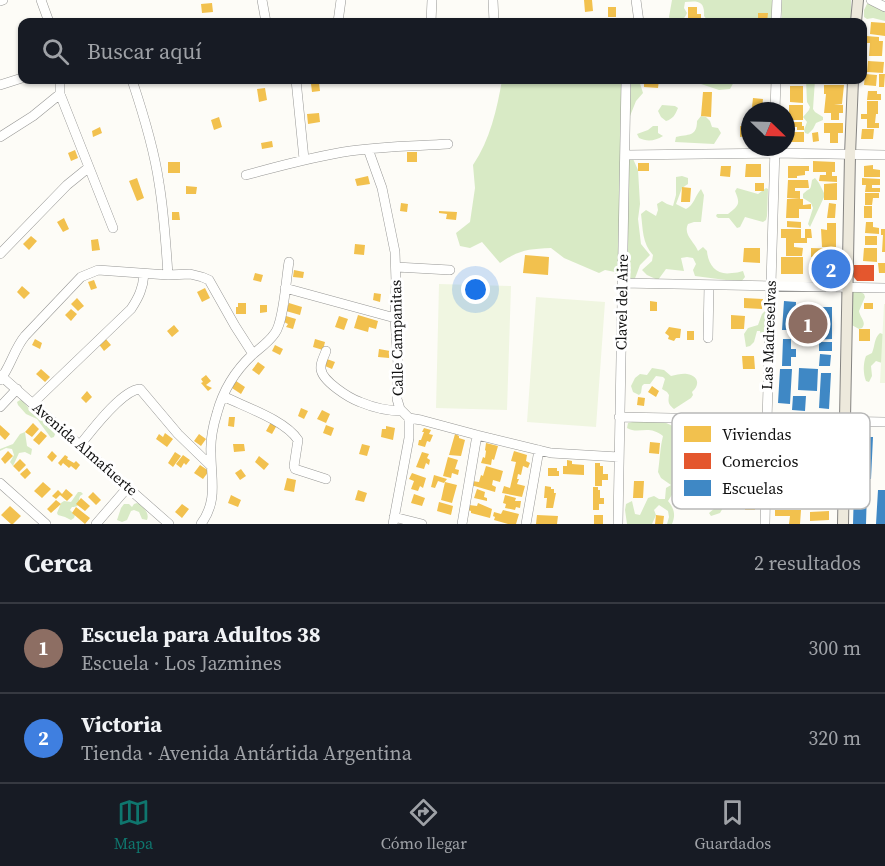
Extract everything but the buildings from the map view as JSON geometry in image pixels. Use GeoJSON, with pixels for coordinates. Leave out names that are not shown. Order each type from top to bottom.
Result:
{"type":"FeatureCollection","features":[{"type":"Feature","properties":{"kind":"main road"},"geometry":{"type":"LineString","coordinates":[[856,18],[858,0]]}},
{"type":"Feature","properties":{"kind":"main road"},"geometry":{"type":"LineString","coordinates":[[845,413],[853,84]]}},
{"type":"Feature","properties":{"kind":"main road"},"geometry":{"type":"LineString","coordinates":[[843,509],[843,524]]}},
{"type":"Feature","properties":{"kind":"street"},"geometry":{"type":"LineString","coordinates":[[41,0],[48,18]]}},
{"type":"Feature","properties":{"kind":"street"},"geometry":{"type":"LineString","coordinates":[[262,0],[265,18]]}},
{"type":"Feature","properties":{"kind":"street"},"geometry":{"type":"LineString","coordinates":[[339,18],[341,0]]}},
{"type":"Feature","properties":{"kind":"street"},"geometry":{"type":"LineString","coordinates":[[431,18],[432,0]]}},
{"type":"Feature","properties":{"kind":"street"},"geometry":{"type":"LineString","coordinates":[[493,0],[494,18]]}},
{"type":"Feature","properties":{"kind":"street"},"geometry":{"type":"LineString","coordinates":[[636,0],[638,18]]}},
{"type":"Feature","properties":{"kind":"street"},"geometry":{"type":"LineString","coordinates":[[776,18],[777,0]]}},
{"type":"Feature","properties":{"kind":"street"},"geometry":{"type":"LineString","coordinates":[[871,0],[885,7]]}},
{"type":"Feature","properties":{"kind":"street"},"geometry":{"type":"LineString","coordinates":[[0,85],[18,79]]}},
{"type":"Feature","properties":{"kind":"street"},"geometry":{"type":"LineString","coordinates":[[60,84],[60,94],[113,228]]}},
{"type":"Feature","properties":{"kind":"street"},"geometry":{"type":"LineString","coordinates":[[133,84],[160,186],[168,275]]}},
{"type":"Feature","properties":{"kind":"street"},"geometry":{"type":"LineString","coordinates":[[296,84],[304,159]]}},
{"type":"Feature","properties":{"kind":"street","name":"Clavel del Aire"},"geometry":{"type":"LineString","coordinates":[[618,524],[626,84]]}},
{"type":"Feature","properties":{"kind":"street"},"geometry":{"type":"LineString","coordinates":[[775,102],[776,84]]}},
{"type":"Feature","properties":{"kind":"street"},"geometry":{"type":"LineString","coordinates":[[0,137],[33,116],[60,94]]}},
{"type":"Feature","properties":{"kind":"street"},"geometry":{"type":"LineString","coordinates":[[246,175],[304,159],[351,151],[448,144]]}},
{"type":"Feature","properties":{"kind":"street","name":"Calle Campanitas"},"geometry":{"type":"LineString","coordinates":[[368,149],[384,199],[395,252],[397,399],[402,411],[409,418],[409,438],[394,521]]}},
{"type":"Feature","properties":{"kind":"street"},"geometry":{"type":"LineString","coordinates":[[626,155],[741,151]]}},
{"type":"Feature","properties":{"kind":"street"},"geometry":{"type":"LineString","coordinates":[[795,151],[885,155]]}},
{"type":"Feature","properties":{"kind":"street","name":"Las Madreselvas"},"geometry":{"type":"LineString","coordinates":[[766,413],[775,156]]}},
{"type":"Feature","properties":{"kind":"street"},"geometry":{"type":"LineString","coordinates":[[0,254],[67,185],[88,168]]}},
{"type":"Feature","properties":{"kind":"street"},"geometry":{"type":"LineString","coordinates":[[201,524],[210,509],[213,497],[210,452],[213,430],[223,396],[238,371],[276,333],[281,316],[289,262]]}},
{"type":"Feature","properties":{"kind":"street"},"geometry":{"type":"LineString","coordinates":[[396,267],[450,270]]}},
{"type":"Feature","properties":{"kind":"street"},"geometry":{"type":"LineString","coordinates":[[1,377],[20,343],[81,278],[98,270],[144,274],[190,274],[209,280],[253,354]]}},
{"type":"Feature","properties":{"kind":"street"},"geometry":{"type":"LineString","coordinates":[[33,403],[131,309],[139,298],[144,274]]}},
{"type":"Feature","properties":{"kind":"street"},"geometry":{"type":"LineString","coordinates":[[622,283],[885,288]]}},
{"type":"Feature","properties":{"kind":"street"},"geometry":{"type":"LineString","coordinates":[[708,338],[709,285]]}},
{"type":"Feature","properties":{"kind":"street"},"geometry":{"type":"LineString","coordinates":[[285,288],[395,318]]}},
{"type":"Feature","properties":{"kind":"street"},"geometry":{"type":"LineString","coordinates":[[326,351],[320,366],[327,381],[359,402],[393,411],[402,411]]}},
{"type":"Feature","properties":{"kind":"street","name":"Avenida Almafuerte"},"geometry":{"type":"LineString","coordinates":[[1,377],[169,524]]}},
{"type":"Feature","properties":{"kind":"street"},"geometry":{"type":"LineString","coordinates":[[0,407],[17,389]]}},
{"type":"Feature","properties":{"kind":"street"},"geometry":{"type":"LineString","coordinates":[[80,445],[107,412],[131,390],[140,389],[178,434],[212,466]]}},
{"type":"Feature","properties":{"kind":"street"},"geometry":{"type":"LineString","coordinates":[[223,396],[283,424],[298,440],[295,469],[326,479]]}},
{"type":"Feature","properties":{"kind":"street"},"geometry":{"type":"LineString","coordinates":[[620,417],[672,418]]}},
{"type":"Feature","properties":{"kind":"street"},"geometry":{"type":"LineString","coordinates":[[409,418],[564,455],[619,457]]}},
{"type":"Feature","properties":{"kind":"street"},"geometry":{"type":"LineString","coordinates":[[462,524],[477,435]]}},
{"type":"Feature","properties":{"kind":"street"},"geometry":{"type":"LineString","coordinates":[[526,524],[540,450]]}},
{"type":"Feature","properties":{"kind":"street"},"geometry":{"type":"LineString","coordinates":[[0,483],[46,524]]}},
{"type":"Feature","properties":{"kind":"street"},"geometry":{"type":"LineString","coordinates":[[96,524],[128,487]]}},
{"type":"Feature","properties":{"kind":"street","name":"Las Madreselvas"},"geometry":{"type":"LineString","coordinates":[[765,509],[765,524]]}},
{"type":"Feature","properties":{"kind":"street"},"geometry":{"type":"LineString","coordinates":[[394,521],[423,524]]}},
{"type":"Feature","properties":{"kind":"green space"},"geometry":{"type":"Polygon","coordinates":[[[672,0],[774,0],[774,18],[706,18],[702,4],[693,2],[685,2],[684,8],[687,13],[684,18],[669,17],[672,0]]]}},
{"type":"Feature","properties":{"kind":"green space"},"geometry":{"type":"Polygon","coordinates":[[[781,0],[851,0],[851,18],[782,18],[781,0]]]}},
{"type":"Feature","properties":{"kind":"green space"},"geometry":{"type":"Polygon","coordinates":[[[867,4],[885,9],[885,21],[864,17],[867,4]]]}},
{"type":"Feature","properties":{"kind":"green space"},"geometry":{"type":"Polygon","coordinates":[[[501,84],[640,84],[643,93],[636,101],[630,116],[626,143],[638,170],[640,204],[638,219],[641,244],[650,255],[640,265],[634,281],[618,281],[615,272],[605,270],[599,273],[564,258],[551,248],[524,251],[500,263],[482,242],[470,248],[460,246],[456,233],[470,222],[475,188],[473,165],[488,135],[501,84]]]}},
{"type":"Feature","properties":{"kind":"green space"},"geometry":{"type":"Polygon","coordinates":[[[701,84],[733,84],[730,89],[719,90],[701,84]]]}},
{"type":"Feature","properties":{"kind":"green space"},"geometry":{"type":"Polygon","coordinates":[[[806,84],[815,84],[813,109],[823,117],[823,120],[816,123],[808,134],[804,130],[807,122],[803,117],[810,107],[807,102],[806,84]]]}},
{"type":"Feature","properties":{"kind":"green space"},"geometry":{"type":"Polygon","coordinates":[[[662,105],[678,108],[674,116],[666,121],[658,111],[662,105]]]}},
{"type":"Feature","properties":{"kind":"green space"},"geometry":{"type":"Polygon","coordinates":[[[701,116],[706,117],[712,127],[718,128],[721,133],[714,144],[675,142],[676,137],[694,132],[701,116]]]}},
{"type":"Feature","properties":{"kind":"green space"},"geometry":{"type":"Polygon","coordinates":[[[658,126],[658,133],[663,136],[651,140],[639,138],[637,134],[658,126]]]}},
{"type":"Feature","properties":{"kind":"green space"},"geometry":{"type":"Polygon","coordinates":[[[676,177],[688,178],[688,184],[682,188],[676,204],[686,209],[701,189],[704,195],[701,222],[688,224],[687,231],[690,238],[698,251],[703,247],[707,251],[711,265],[718,271],[736,273],[743,271],[745,277],[741,282],[695,276],[693,270],[696,264],[693,258],[687,257],[681,258],[684,271],[666,269],[658,280],[642,270],[652,261],[653,255],[645,241],[641,214],[646,210],[656,216],[657,204],[662,201],[673,206],[676,195],[676,177]]]}},
{"type":"Feature","properties":{"kind":"green space"},"geometry":{"type":"Polygon","coordinates":[[[815,178],[825,195],[810,227],[808,224],[813,208],[811,203],[803,198],[803,194],[810,188],[815,178]]]}},
{"type":"Feature","properties":{"kind":"green space"},"geometry":{"type":"Polygon","coordinates":[[[737,188],[758,194],[768,189],[766,220],[763,222],[745,217],[740,227],[737,228],[729,218],[716,216],[717,214],[728,214],[737,206],[735,191],[737,188]]]}},
{"type":"Feature","properties":{"kind":"green space"},"geometry":{"type":"Polygon","coordinates":[[[439,284],[511,286],[507,410],[436,408],[439,284]]]}},
{"type":"Feature","properties":{"kind":"green space"},"geometry":{"type":"Polygon","coordinates":[[[859,291],[865,297],[859,311],[864,324],[859,329],[848,323],[851,295],[859,291]]]}},
{"type":"Feature","properties":{"kind":"green space"},"geometry":{"type":"Polygon","coordinates":[[[536,297],[605,302],[596,427],[527,422],[536,297]]]}},
{"type":"Feature","properties":{"kind":"green space"},"geometry":{"type":"Polygon","coordinates":[[[884,304],[885,383],[880,383],[884,304]]]}},
{"type":"Feature","properties":{"kind":"green space"},"geometry":{"type":"Polygon","coordinates":[[[765,311],[767,322],[764,333],[757,331],[754,342],[746,347],[744,334],[748,328],[758,325],[765,311]]]}},
{"type":"Feature","properties":{"kind":"green space"},"geometry":{"type":"Polygon","coordinates":[[[880,333],[885,335],[882,363],[876,361],[871,366],[872,376],[869,382],[865,378],[864,362],[866,356],[872,353],[880,333]]]}},
{"type":"Feature","properties":{"kind":"green space"},"geometry":{"type":"Polygon","coordinates":[[[652,368],[664,370],[671,376],[685,374],[694,377],[697,384],[691,398],[674,409],[669,403],[669,395],[662,389],[665,379],[656,376],[650,384],[642,386],[639,395],[633,392],[631,386],[635,378],[640,374],[647,375],[652,368]]]}},
{"type":"Feature","properties":{"kind":"green space"},"geometry":{"type":"Polygon","coordinates":[[[20,400],[30,410],[46,408],[47,424],[55,434],[54,437],[51,438],[37,419],[26,414],[18,405],[17,402],[20,400]]]}},
{"type":"Feature","properties":{"kind":"green space"},"geometry":{"type":"Polygon","coordinates":[[[647,419],[672,426],[672,495],[668,501],[674,512],[672,524],[667,524],[668,511],[659,505],[654,510],[656,515],[652,524],[627,524],[626,504],[632,501],[635,514],[640,515],[648,498],[654,496],[665,499],[666,488],[671,485],[661,478],[658,472],[663,436],[658,432],[648,430],[631,430],[627,428],[628,423],[647,419]]]}},
{"type":"Feature","properties":{"kind":"green space"},"geometry":{"type":"Polygon","coordinates":[[[25,432],[27,446],[32,449],[31,455],[25,452],[19,453],[13,466],[10,462],[14,455],[12,449],[6,448],[0,451],[0,449],[13,444],[20,434],[25,432]]]}},
{"type":"Feature","properties":{"kind":"green space"},"geometry":{"type":"Polygon","coordinates":[[[78,492],[83,494],[80,496],[79,504],[70,510],[75,515],[74,518],[71,520],[58,515],[61,503],[71,502],[78,492]]]}},
{"type":"Feature","properties":{"kind":"green space"},"geometry":{"type":"Polygon","coordinates":[[[137,503],[148,515],[147,520],[142,519],[139,512],[134,510],[131,511],[127,520],[122,522],[117,520],[124,504],[132,507],[137,503]]]}},
{"type":"Feature","properties":{"kind":"green space"},"geometry":{"type":"Polygon","coordinates":[[[714,509],[722,509],[720,513],[711,516],[709,513],[714,509]]]}},
{"type":"Feature","properties":{"kind":"place","name":"Victoria"},"geometry":{"type":"Point","coordinates":[831,269]}},
{"type":"Feature","properties":{"kind":"place","name":"Escuela para Adultos 38"},"geometry":{"type":"Point","coordinates":[808,324]}}]}
